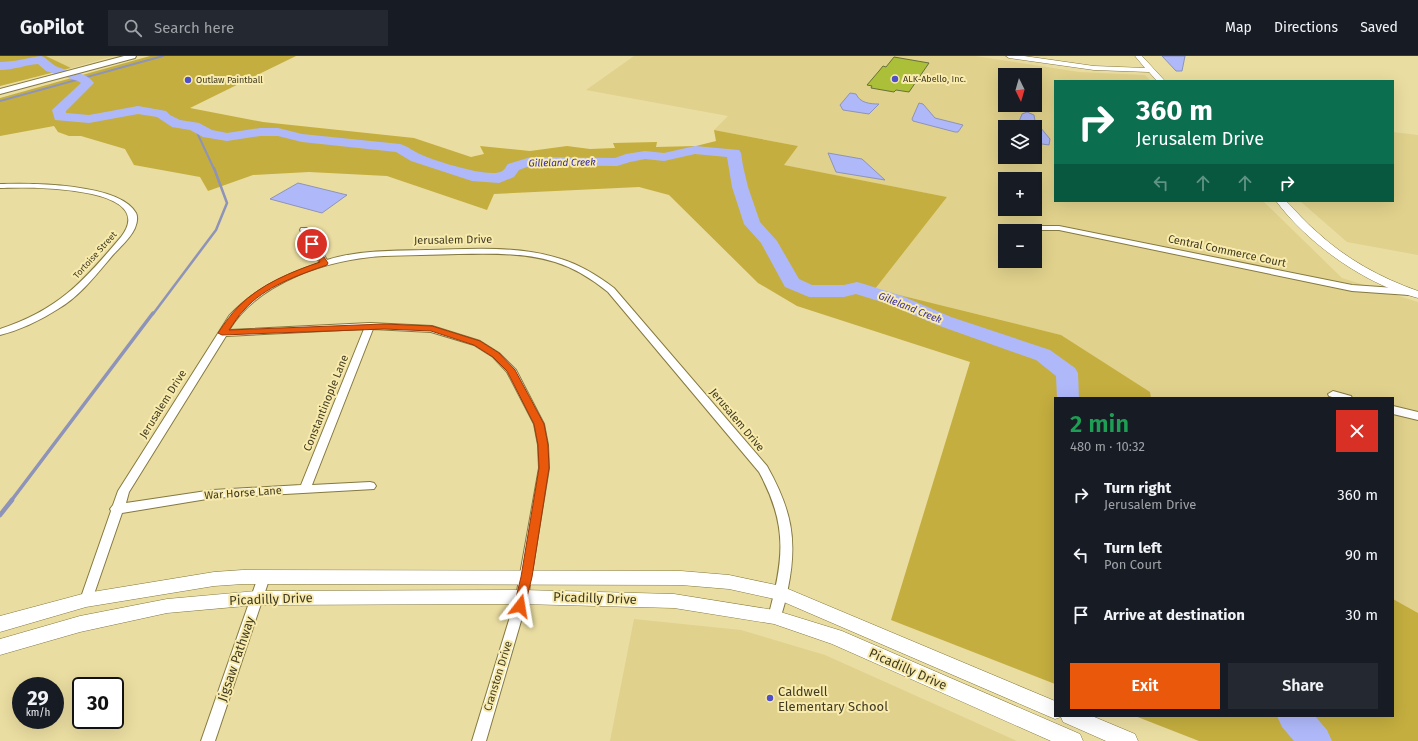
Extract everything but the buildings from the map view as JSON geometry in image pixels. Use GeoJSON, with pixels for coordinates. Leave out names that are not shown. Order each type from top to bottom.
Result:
{"type":"FeatureCollection","features":[{"type":"Feature","properties":{"kind":"main road"},"geometry":{"type":"LineString","coordinates":[[0,92],[131,56]]}},
{"type":"Feature","properties":{"kind":"street"},"geometry":{"type":"LineString","coordinates":[[1009,56],[1094,68],[1150,70]]}},
{"type":"Feature","properties":{"kind":"street"},"geometry":{"type":"LineString","coordinates":[[1138,56],[1159,80]]}},
{"type":"Feature","properties":{"kind":"street","name":"Tortoise Street"},"geometry":{"type":"LineString","coordinates":[[0,186],[35,185],[106,196],[122,201],[128,206],[133,215],[133,221],[125,236],[78,290],[68,299],[40,316],[0,332]]}},
{"type":"Feature","properties":{"kind":"street"},"geometry":{"type":"LineString","coordinates":[[1282,202],[1317,237],[1347,261],[1382,281],[1414,293]]}},
{"type":"Feature","properties":{"kind":"street","name":"Central Commerce Court"},"geometry":{"type":"LineString","coordinates":[[1042,228],[1059,228],[1352,288],[1414,293]]}},
{"type":"Feature","properties":{"kind":"street"},"geometry":{"type":"LineString","coordinates":[[304,230],[324,263]]}},
{"type":"Feature","properties":{"kind":"street","name":"Jerusalem Drive"},"geometry":{"type":"LineString","coordinates":[[86,600],[116,509],[131,478],[222,333],[242,308],[265,290],[294,274],[324,263],[372,254],[508,251],[534,254],[561,261],[594,276],[611,290],[763,469],[780,503],[786,525],[787,550],[781,593],[774,617]]}},
{"type":"Feature","properties":{"kind":"street","name":"Cranston Drive"},"geometry":{"type":"LineString","coordinates":[[222,333],[370,326],[432,329],[477,343],[496,355],[511,370],[539,424],[543,445],[544,468],[522,596],[479,741]]}},
{"type":"Feature","properties":{"kind":"street","name":"Constantinople Lane"},"geometry":{"type":"LineString","coordinates":[[305,489],[370,326]]}},
{"type":"Feature","properties":{"kind":"street"},"geometry":{"type":"LineString","coordinates":[[1333,394],[1344,397]]}},
{"type":"Feature","properties":{"kind":"street"},"geometry":{"type":"LineString","coordinates":[[1394,410],[1418,416]]}},
{"type":"Feature","properties":{"kind":"street","name":"War Horse Lane"},"geometry":{"type":"LineString","coordinates":[[116,509],[213,494],[370,486]]}},
{"type":"Feature","properties":{"kind":"street","name":"Picadilly Drive"},"geometry":{"type":"LineString","coordinates":[[0,624],[86,600],[214,580],[264,577],[681,578],[729,582],[781,593],[1054,710]]}},
{"type":"Feature","properties":{"kind":"street","name":"Jigsaw Pathway"},"geometry":{"type":"LineString","coordinates":[[208,741],[264,577]]}},
{"type":"Feature","properties":{"kind":"street","name":"Picadilly Drive"},"geometry":{"type":"LineString","coordinates":[[0,647],[80,624],[167,606],[257,598],[522,596],[674,600],[774,617],[836,637],[1073,741]]}},
{"type":"Feature","properties":{"kind":"street"},"geometry":{"type":"LineString","coordinates":[[1072,717],[1128,741]]}},
{"type":"Feature","properties":{"kind":"shaded area"},"geometry":{"type":"Polygon","coordinates":[[[0,56],[46,56],[71,68],[0,86],[0,56]]]}},
{"type":"Feature","properties":{"kind":"shaded area"},"geometry":{"type":"Polygon","coordinates":[[[46,56],[114,56],[71,68],[46,56]]]}},
{"type":"Feature","properties":{"kind":"shaded area"},"geometry":{"type":"Polygon","coordinates":[[[150,56],[296,56],[190,108],[263,122],[414,138],[471,157],[484,154],[480,146],[530,151],[567,146],[590,149],[615,148],[613,143],[657,142],[656,147],[696,146],[716,141],[714,130],[798,146],[784,165],[947,197],[875,289],[1061,335],[1150,392],[1151,397],[1054,397],[1054,684],[891,620],[970,362],[797,306],[758,283],[669,195],[639,187],[494,194],[487,210],[387,176],[309,172],[253,175],[208,191],[200,177],[134,165],[125,149],[81,136],[69,136],[58,132],[54,126],[0,136],[0,98],[150,56]]]}},
{"type":"Feature","properties":{"kind":"shaded area"},"geometry":{"type":"Polygon","coordinates":[[[634,56],[975,56],[1079,72],[1145,75],[1150,80],[1054,80],[1054,202],[1264,202],[1342,278],[1418,302],[1418,613],[1394,600],[1394,397],[1151,397],[1149,392],[1061,335],[875,289],[947,197],[783,165],[798,146],[714,130],[728,116],[586,90],[634,56]]]}},
{"type":"Feature","properties":{"kind":"shaded area"},"geometry":{"type":"Polygon","coordinates":[[[1394,132],[1418,135],[1418,255],[1347,242],[1301,202],[1394,202],[1394,132]]]}},
{"type":"Feature","properties":{"kind":"shaded area"},"geometry":{"type":"Polygon","coordinates":[[[1394,600],[1418,613],[1418,741],[1199,741],[1138,717],[1394,717],[1394,600]]]}},
{"type":"Feature","properties":{"kind":"shaded area","name":"Caldwell Elementary School"},"geometry":{"type":"Polygon","coordinates":[[[634,619],[741,630],[825,655],[1017,741],[610,741],[634,619]]]}},
{"type":"Feature","properties":{"kind":"water"},"geometry":{"type":"Polygon","coordinates":[[[1162,56],[1185,56],[1182,71],[1176,71],[1162,56]]]}},
{"type":"Feature","properties":{"kind":"water"},"geometry":{"type":"Polygon","coordinates":[[[850,93],[856,94],[860,99],[866,102],[879,104],[869,114],[843,110],[840,105],[850,93]]]}},
{"type":"Feature","properties":{"kind":"water"},"geometry":{"type":"Polygon","coordinates":[[[919,103],[923,104],[935,118],[963,125],[958,132],[955,132],[913,121],[912,119],[919,103]]]}},
{"type":"Feature","properties":{"kind":"water"},"geometry":{"type":"Polygon","coordinates":[[[1027,112],[1034,115],[1035,120],[1020,120],[1022,114],[1027,112]]]}},
{"type":"Feature","properties":{"kind":"water"},"geometry":{"type":"Polygon","coordinates":[[[1042,129],[1050,139],[1049,145],[1042,144],[1042,129]]]}},
{"type":"Feature","properties":{"kind":"water"},"geometry":{"type":"Polygon","coordinates":[[[828,153],[862,159],[885,180],[836,172],[828,153]]]}},
{"type":"Feature","properties":{"kind":"water"},"geometry":{"type":"Polygon","coordinates":[[[298,183],[347,195],[322,213],[270,199],[298,183]]]}},
{"type":"Feature","properties":{"kind":"waterway","name":"Gilleland Creek"},"geometry":{"type":"LineString","coordinates":[[0,101],[163,56]]}},
{"type":"Feature","properties":{"kind":"waterway","name":"Gilleland Creek"},"geometry":{"type":"LineString","coordinates":[[0,66],[13,66],[23,62],[41,60],[50,68],[82,78],[88,83],[59,110],[60,117],[89,119],[138,110],[161,114],[165,118],[177,124],[194,126],[208,134],[227,137],[260,132],[278,132],[302,138],[400,148],[416,158],[472,176],[499,178],[509,174],[513,167],[531,161],[617,162],[626,158],[645,155],[664,157],[695,150],[734,153],[735,166],[740,187],[752,224],[768,241],[792,283],[809,291],[844,291],[857,288],[895,300],[944,321],[1043,355],[1067,373],[1068,397]]}},
{"type":"Feature","properties":{"kind":"waterway"},"geometry":{"type":"LineString","coordinates":[[194,126],[214,169]]}},
{"type":"Feature","properties":{"kind":"waterway"},"geometry":{"type":"LineString","coordinates":[[153,314],[216,230],[227,203],[214,168]]}},
{"type":"Feature","properties":{"kind":"waterway"},"geometry":{"type":"LineString","coordinates":[[11,501],[153,313]]}},
{"type":"Feature","properties":{"kind":"waterway"},"geometry":{"type":"LineString","coordinates":[[0,515],[12,500]]}},
{"type":"Feature","properties":{"kind":"waterway","name":"Gilleland Creek"},"geometry":{"type":"LineString","coordinates":[[1294,717],[1316,741]]}},
{"type":"Feature","properties":{"kind":"place","name":"ALK-Abello, Inc."},"geometry":{"type":"Point","coordinates":[895,79]}},
{"type":"Feature","properties":{"kind":"place","name":"Outlaw Paintball"},"geometry":{"type":"Point","coordinates":[188,80]}},
{"type":"Feature","properties":{"kind":"place","name":"Caldwell Elementary School"},"geometry":{"type":"Point","coordinates":[770,698]}},
{"type":"Feature","properties":{"kind":"route"},"geometry":{"type":"LineString","coordinates":[[312,244],[324,263],[280,280],[253,298],[232,318],[222,333],[384,326],[432,329],[477,343],[496,355],[511,370],[539,424],[543,445],[544,468],[520,606]]}}]}
